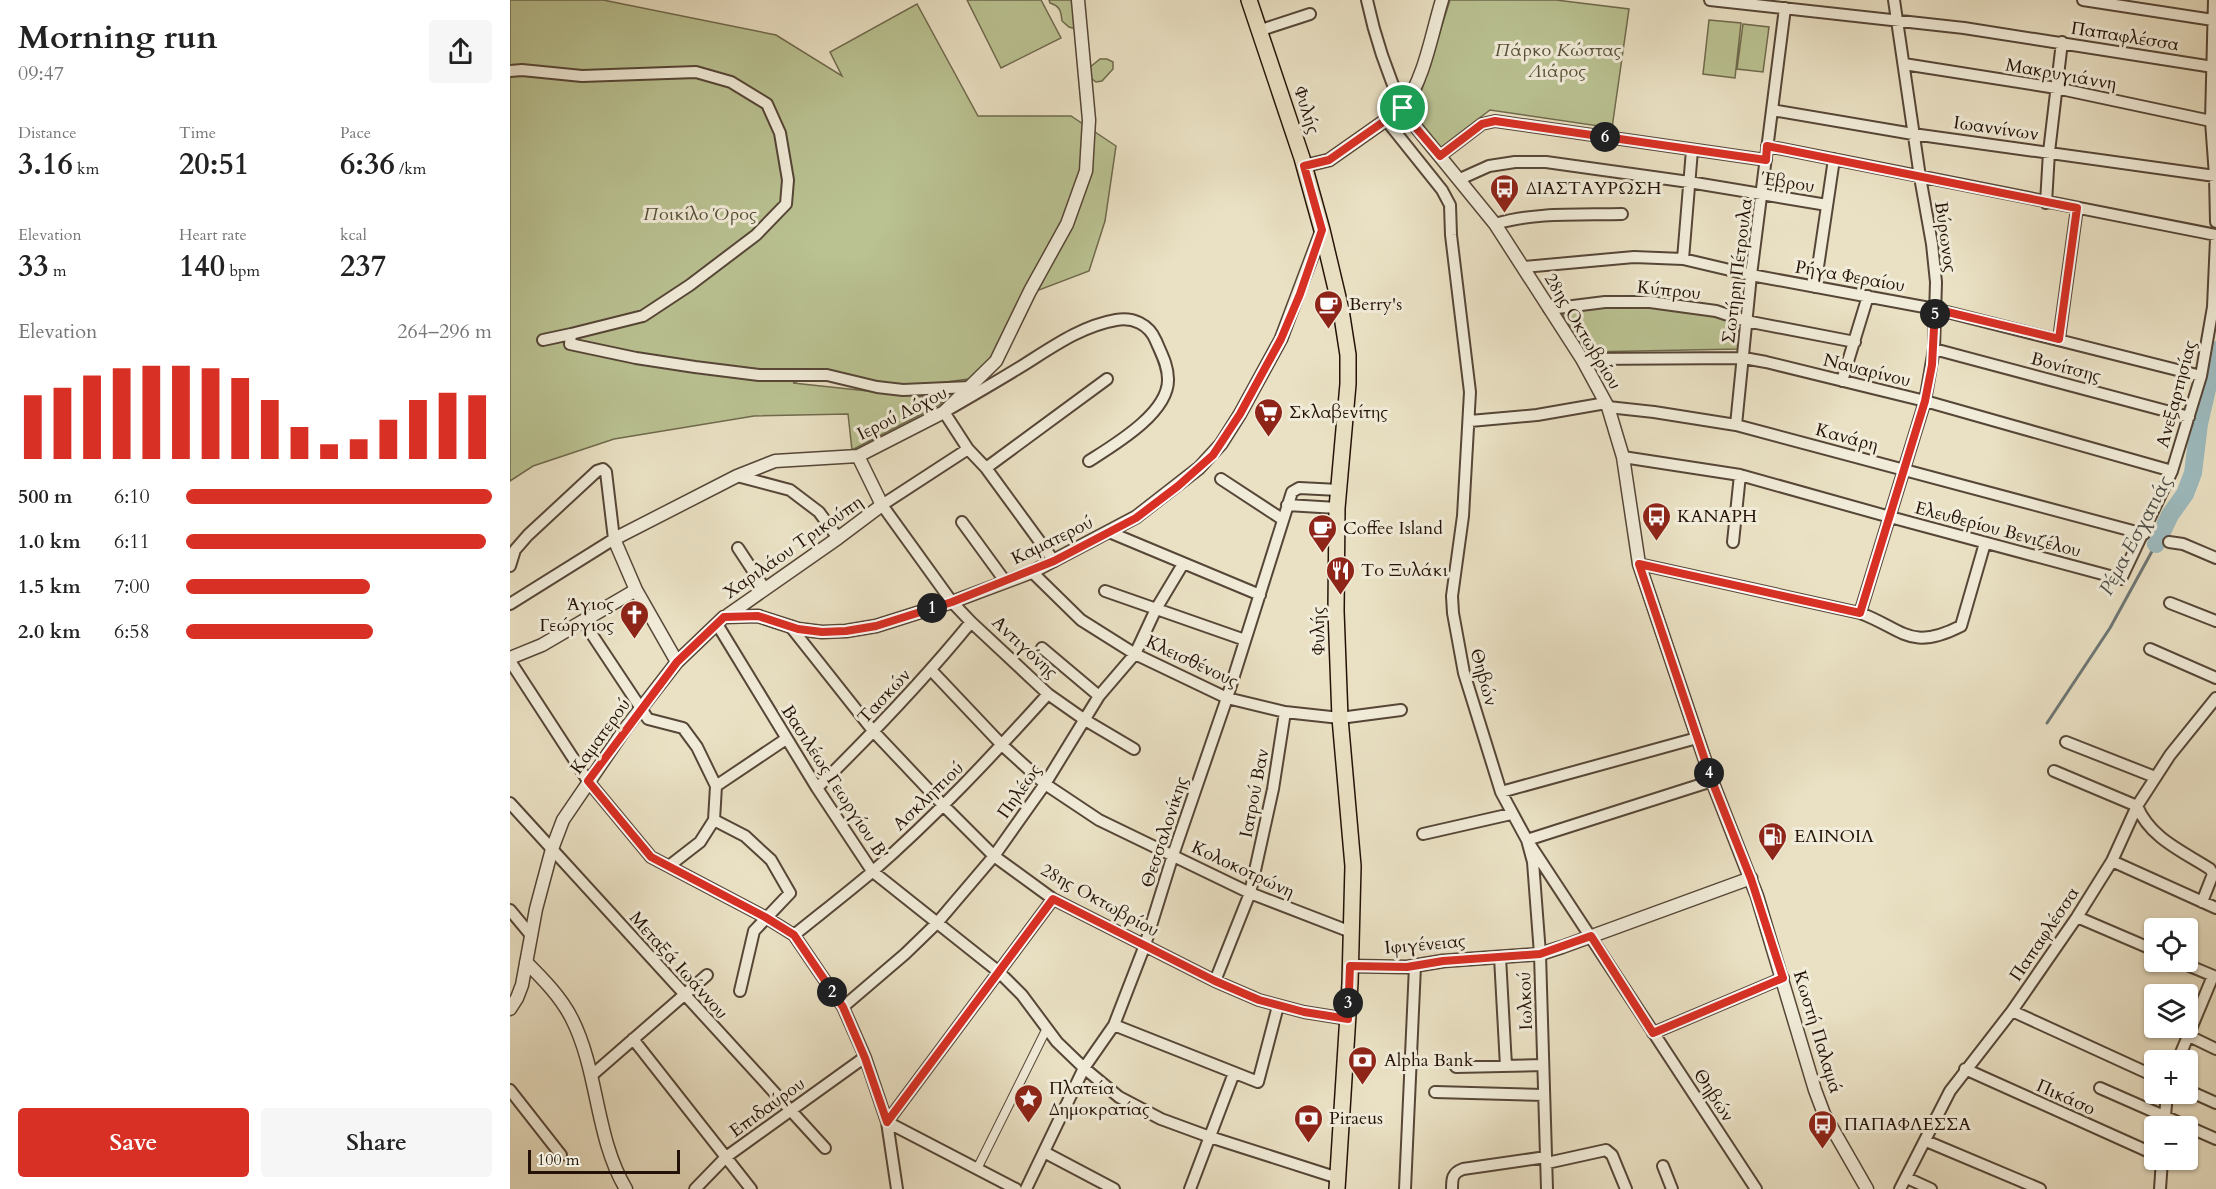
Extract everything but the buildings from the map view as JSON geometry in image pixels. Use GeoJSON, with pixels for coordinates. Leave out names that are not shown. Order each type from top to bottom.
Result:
{"type":"FeatureCollection","features":[{"type":"Feature","properties":{"kind":"main road","name":"Φυλής"},"geometry":{"type":"LineString","coordinates":[[1249,4],[1304,166],[1341,310],[1348,355],[1348,384],[1337,507],[1336,611],[1340,718],[1353,866],[1348,1019],[1337,1184]]}},
{"type":"Feature","properties":{"kind":"street"},"geometry":{"type":"LineString","coordinates":[[1054,561],[986,468],[968,448],[944,412],[996,361],[1030,291],[1067,224],[1083,183],[1088,159],[1089,120],[1078,0]]}},
{"type":"Feature","properties":{"kind":"street"},"geometry":{"type":"LineString","coordinates":[[1367,0],[1374,32],[1386,68],[1403,108]]}},
{"type":"Feature","properties":{"kind":"street"},"geometry":{"type":"LineString","coordinates":[[1304,166],[1329,160],[1403,108],[1418,81],[1442,0]]}},
{"type":"Feature","properties":{"kind":"street","name":"Παπαφλέσσα"},"geometry":{"type":"LineString","coordinates":[[1710,0],[1964,28],[2213,67]]}},
{"type":"Feature","properties":{"kind":"street","name":"Βύρωνος"},"geometry":{"type":"LineString","coordinates":[[1860,613],[1906,469],[1925,401],[1934,349],[1936,282],[1932,244],[1913,134],[1894,0]]}},
{"type":"Feature","properties":{"kind":"street"},"geometry":{"type":"LineString","coordinates":[[2083,0],[2138,4],[2213,20]]}},
{"type":"Feature","properties":{"kind":"street"},"geometry":{"type":"LineString","coordinates":[[2214,0],[2211,121],[2216,222]]}},
{"type":"Feature","properties":{"kind":"street","name":"Σωτήρη Πέτρουλα"},"geometry":{"type":"LineString","coordinates":[[1736,425],[1751,275],[1785,8]]}},
{"type":"Feature","properties":{"kind":"street"},"geometry":{"type":"LineString","coordinates":[[1258,31],[1311,14]]}},
{"type":"Feature","properties":{"kind":"street"},"geometry":{"type":"LineString","coordinates":[[2046,203],[2049,152],[2062,42]]}},
{"type":"Feature","properties":{"kind":"street","name":"Μακρυγιάννη"},"geometry":{"type":"LineString","coordinates":[[1904,64],[2056,88],[2211,121]]}},
{"type":"Feature","properties":{"kind":"street"},"geometry":{"type":"LineString","coordinates":[[510,71],[522,70],[582,76],[696,72],[731,82],[767,104],[780,133],[788,180],[786,204],[756,235],[690,285],[643,316],[543,340]]}},
{"type":"Feature","properties":{"kind":"street","name":"28ης Οκτωβρίου"},"geometry":{"type":"LineString","coordinates":[[1403,108],[1411,122],[1495,224],[1582,359],[1607,405],[1623,457],[1639,564],[1712,781],[1751,879]]}},
{"type":"Feature","properties":{"kind":"street","name":"Ιωαννίνων"},"geometry":{"type":"LineString","coordinates":[[1772,110],[1913,134],[2215,176]]}},
{"type":"Feature","properties":{"kind":"street","name":"Θηβών"},"geometry":{"type":"LineString","coordinates":[[1386,120],[1442,190],[1450,205],[1451,234],[1470,392],[1463,516],[1452,596],[1453,613],[1464,673],[1501,792],[1527,840],[1756,1189]]}},
{"type":"Feature","properties":{"kind":"street"},"geometry":{"type":"LineString","coordinates":[[1440,156],[1482,124],[1495,121],[1766,160]]}},
{"type":"Feature","properties":{"kind":"street"},"geometry":{"type":"LineString","coordinates":[[1767,146],[2216,237]]}},
{"type":"Feature","properties":{"kind":"street"},"geometry":{"type":"LineString","coordinates":[[1683,259],[1692,150]]}},
{"type":"Feature","properties":{"kind":"street"},"geometry":{"type":"LineString","coordinates":[[1815,287],[1834,159]]}},
{"type":"Feature","properties":{"kind":"street","name":"Έβρου"},"geometry":{"type":"LineString","coordinates":[[1460,179],[1489,166],[1515,162],[1546,162],[1689,182],[1827,205]]}},
{"type":"Feature","properties":{"kind":"street"},"geometry":{"type":"LineString","coordinates":[[2059,339],[2077,208]]}},
{"type":"Feature","properties":{"kind":"street"},"geometry":{"type":"LineString","coordinates":[[1495,224],[1511,219],[1622,214]]}},
{"type":"Feature","properties":{"kind":"street","name":"Καματερού"},"geometry":{"type":"LineString","coordinates":[[510,1008],[520,992],[530,934],[552,849],[563,820],[588,781],[677,662],[721,621],[758,616],[790,626],[822,632],[876,626],[952,602],[1032,572],[1136,518],[1206,462],[1221,444],[1281,339],[1300,294],[1322,230]]}},
{"type":"Feature","properties":{"kind":"street","name":"Ανεξαρτησίας"},"geometry":{"type":"LineString","coordinates":[[2118,579],[2124,576],[2172,471],[2201,376],[2213,307],[2216,237]]}},
{"type":"Feature","properties":{"kind":"street","name":"Ρήγα Φεραίου"},"geometry":{"type":"LineString","coordinates":[[1523,267],[1634,257],[1683,259],[1751,275],[1935,309],[2201,376]]}},
{"type":"Feature","properties":{"kind":"street"},"geometry":{"type":"LineString","coordinates":[[1842,381],[1868,296]]}},
{"type":"Feature","properties":{"kind":"street","name":"Κύπρου"},"geometry":{"type":"LineString","coordinates":[[1550,309],[1605,302],[1650,302],[1716,311],[1746,321],[1855,342]]}},
{"type":"Feature","properties":{"kind":"street","name":"Ιερού Λόχου"},"geometry":{"type":"LineString","coordinates":[[510,604],[614,539],[737,476],[775,461],[858,456],[944,412],[1086,329],[1118,319],[1137,320],[1152,331],[1167,368],[1169,382],[1154,410],[1133,433],[1089,461]]}},
{"type":"Feature","properties":{"kind":"street"},"geometry":{"type":"LineString","coordinates":[[571,334],[570,344],[592,350],[695,367],[759,375],[827,375],[877,387],[903,390],[970,387]]}},
{"type":"Feature","properties":{"kind":"street","name":"Βονίτσης"},"geometry":{"type":"LineString","coordinates":[[1934,349],[2189,417]]}},
{"type":"Feature","properties":{"kind":"street","name":"Ναυαρίνου"},"geometry":{"type":"LineString","coordinates":[[1582,359],[1744,358],[1925,401],[2172,471]]}},
{"type":"Feature","properties":{"kind":"street"},"geometry":{"type":"LineString","coordinates":[[986,468],[1107,379]]}},
{"type":"Feature","properties":{"kind":"street","name":"Κανάρη"},"geometry":{"type":"LineString","coordinates":[[1470,421],[1537,416],[1607,405],[1736,425],[2144,534]]}},
{"type":"Feature","properties":{"kind":"street"},"geometry":{"type":"LineString","coordinates":[[882,505],[968,448]]}},
{"type":"Feature","properties":{"kind":"street","name":"Αντιγόνης"},"geometry":{"type":"LineString","coordinates":[[858,456],[882,505],[952,602],[1048,693],[1084,720],[1134,749]]}},
{"type":"Feature","properties":{"kind":"street","name":"Ελευθερίου Βενιζέλου"},"geometry":{"type":"LineString","coordinates":[[1623,457],[1740,475],[2118,579]]}},
{"type":"Feature","properties":{"kind":"street"},"geometry":{"type":"LineString","coordinates":[[510,566],[515,550],[528,535],[597,471],[603,469],[607,475],[614,539],[636,590],[677,662]]}},
{"type":"Feature","properties":{"kind":"street"},"geometry":{"type":"LineString","coordinates":[[1733,542],[1740,475]]}},
{"type":"Feature","properties":{"kind":"street"},"geometry":{"type":"LineString","coordinates":[[737,476],[790,490],[819,512],[838,538]]}},
{"type":"Feature","properties":{"kind":"street"},"geometry":{"type":"LineString","coordinates":[[1221,479],[1282,519]]}},
{"type":"Feature","properties":{"kind":"street"},"geometry":{"type":"LineString","coordinates":[[1337,507],[1287,505],[1292,492],[1296,489],[1339,490]]}},
{"type":"Feature","properties":{"kind":"street","name":"Χαριλάου Τρικούπη"},"geometry":{"type":"LineString","coordinates":[[721,621],[882,505]]}},
{"type":"Feature","properties":{"kind":"street","name":"Θεσσαλονίκης"},"geometry":{"type":"LineString","coordinates":[[1026,1189],[1084,1068],[1114,1025],[1145,945],[1227,698],[1287,505]]}},
{"type":"Feature","properties":{"kind":"street"},"geometry":{"type":"LineString","coordinates":[[962,522],[1005,581]]}},
{"type":"Feature","properties":{"kind":"street"},"geometry":{"type":"LineString","coordinates":[[1109,532],[1260,595]]}},
{"type":"Feature","properties":{"kind":"street"},"geometry":{"type":"LineString","coordinates":[[2169,542],[2183,544],[2216,558]]}},
{"type":"Feature","properties":{"kind":"street"},"geometry":{"type":"LineString","coordinates":[[1639,564],[1860,613],[1896,632],[1910,636],[1937,637],[1961,626],[1985,543]]}},
{"type":"Feature","properties":{"kind":"street"},"geometry":{"type":"LineString","coordinates":[[738,548],[765,589]]}},
{"type":"Feature","properties":{"kind":"street","name":"Πηλέως"},"geometry":{"type":"LineString","coordinates":[[843,1007],[937,923],[994,856],[1045,784],[1099,696],[1135,654],[1156,609],[1183,564]]}},
{"type":"Feature","properties":{"kind":"street","name":"Κλεισθένους"},"geometry":{"type":"LineString","coordinates":[[1032,572],[1081,620],[1135,654],[1227,698],[1285,712],[1340,718],[1401,711]]}},
{"type":"Feature","properties":{"kind":"street"},"geometry":{"type":"LineString","coordinates":[[636,590],[542,645],[510,659],[588,781],[651,857],[765,917],[794,935],[843,1007],[865,1058],[887,1122],[893,1187]]}},
{"type":"Feature","properties":{"kind":"street"},"geometry":{"type":"LineString","coordinates":[[1105,591],[1245,640]]}},
{"type":"Feature","properties":{"kind":"street"},"geometry":{"type":"LineString","coordinates":[[2170,603],[2216,621]]}},
{"type":"Feature","properties":{"kind":"street"},"geometry":{"type":"LineString","coordinates":[[583,621],[648,719],[683,728],[697,747],[716,786],[714,820],[700,842],[669,866]]}},
{"type":"Feature","properties":{"kind":"street","name":"Βασιλέως Γεωργίου Β'"},"geometry":{"type":"LineString","coordinates":[[721,621],[786,739],[872,872],[999,972],[1022,995],[1046,1030],[1084,1068],[1119,1096],[1161,1119],[1337,1184]]}},
{"type":"Feature","properties":{"kind":"street","name":"Τασκών"},"geometry":{"type":"LineString","coordinates":[[817,788],[874,732],[971,622]]}},
{"type":"Feature","properties":{"kind":"street","name":"28ης Οκτωβρίου"},"geometry":{"type":"LineString","coordinates":[[790,626],[874,732],[943,805],[994,856],[1053,899],[1215,981],[1278,1006],[1348,1019]]}},
{"type":"Feature","properties":{"kind":"street"},"geometry":{"type":"LineString","coordinates":[[1041,648],[1099,696]]}},
{"type":"Feature","properties":{"kind":"street"},"geometry":{"type":"LineString","coordinates":[[2150,649],[2216,678]]}},
{"type":"Feature","properties":{"kind":"street","name":"Κολοκοτρώνη"},"geometry":{"type":"LineString","coordinates":[[931,670],[1002,745],[1045,784],[1099,820],[1250,893],[1351,932]]}},
{"type":"Feature","properties":{"kind":"street","name":"Ασκληπιού"},"geometry":{"type":"LineString","coordinates":[[794,935],[872,872],[943,805],[1002,745],[1048,693]]}},
{"type":"Feature","properties":{"kind":"street","name":"Παπαφλέσσα"},"geometry":{"type":"LineString","coordinates":[[1900,1189],[1950,1091],[2012,1011],[2077,917],[2112,861],[2137,806],[2155,777],[2216,698]]}},
{"type":"Feature","properties":{"kind":"street","name":"Ιατρού Βαν"},"geometry":{"type":"LineString","coordinates":[[1215,981],[1250,893],[1273,789],[1285,712]]}},
{"type":"Feature","properties":{"kind":"street"},"geometry":{"type":"LineString","coordinates":[[1501,792],[1697,738]]}},
{"type":"Feature","properties":{"kind":"street"},"geometry":{"type":"LineString","coordinates":[[716,786],[786,739]]}},
{"type":"Feature","properties":{"kind":"street"},"geometry":{"type":"LineString","coordinates":[[2066,742],[2155,777]]}},
{"type":"Feature","properties":{"kind":"street"},"geometry":{"type":"LineString","coordinates":[[2054,771],[2137,806],[2143,822],[2155,833],[2210,869],[2213,874],[2202,902]]}},
{"type":"Feature","properties":{"kind":"street"},"geometry":{"type":"LineString","coordinates":[[1527,840],[1712,781]]}},
{"type":"Feature","properties":{"kind":"street","name":"Μεταξά Ιωάννου"},"geometry":{"type":"LineString","coordinates":[[510,803],[825,1148]]}},
{"type":"Feature","properties":{"kind":"street"},"geometry":{"type":"LineString","coordinates":[[1423,834],[1511,814]]}},
{"type":"Feature","properties":{"kind":"street"},"geometry":{"type":"LineString","coordinates":[[714,820],[745,836],[771,860],[790,893],[754,931],[740,991]]}},
{"type":"Feature","properties":{"kind":"street","name":"Ιωλκού"},"geometry":{"type":"LineString","coordinates":[[1527,840],[1533,862],[1540,954],[1547,1189]]}},
{"type":"Feature","properties":{"kind":"street"},"geometry":{"type":"LineString","coordinates":[[2112,861],[2216,908]]}},
{"type":"Feature","properties":{"kind":"street"},"geometry":{"type":"LineString","coordinates":[[1591,936],[1751,879]]}},
{"type":"Feature","properties":{"kind":"street","name":"Κωστή Παλαμά"},"geometry":{"type":"LineString","coordinates":[[1751,879],[1821,1106],[1867,1189]]}},
{"type":"Feature","properties":{"kind":"street"},"geometry":{"type":"LineString","coordinates":[[887,1122],[1053,899]]}},
{"type":"Feature","properties":{"kind":"street"},"geometry":{"type":"LineString","coordinates":[[510,910],[530,934]]}},
{"type":"Feature","properties":{"kind":"street"},"geometry":{"type":"LineString","coordinates":[[2077,917],[2144,946]]}},
{"type":"Feature","properties":{"kind":"street","name":"Ιφιγένειας"},"geometry":{"type":"LineString","coordinates":[[1350,966],[1415,966],[1443,961],[1540,954],[1591,936]]}},
{"type":"Feature","properties":{"kind":"street"},"geometry":{"type":"LineString","coordinates":[[1500,957],[1506,1066]]}},
{"type":"Feature","properties":{"kind":"street"},"geometry":{"type":"LineString","coordinates":[[526,962],[549,986],[573,1020],[591,1076],[605,1140],[615,1170],[626,1189]]}},
{"type":"Feature","properties":{"kind":"street"},"geometry":{"type":"LineString","coordinates":[[1405,1189],[1415,966]]}},
{"type":"Feature","properties":{"kind":"street"},"geometry":{"type":"LineString","coordinates":[[2198,969],[2214,976],[2198,1013]]}},
{"type":"Feature","properties":{"kind":"street"},"geometry":{"type":"LineString","coordinates":[[591,1076],[707,975]]}},
{"type":"Feature","properties":{"kind":"street"},"geometry":{"type":"LineString","coordinates":[[1653,1033],[1783,978]]}},
{"type":"Feature","properties":{"kind":"street"},"geometry":{"type":"LineString","coordinates":[[1114,1025],[1258,1082],[1278,1006]]}},
{"type":"Feature","properties":{"kind":"street"},"geometry":{"type":"LineString","coordinates":[[2012,1011],[2144,1071]]}},
{"type":"Feature","properties":{"kind":"street"},"geometry":{"type":"LineString","coordinates":[[977,1169],[1046,1030]]}},
{"type":"Feature","properties":{"kind":"street"},"geometry":{"type":"LineString","coordinates":[[2192,1038],[2216,1049]]}},
{"type":"Feature","properties":{"kind":"street"},"geometry":{"type":"LineString","coordinates":[[633,1039],[752,1189]]}},
{"type":"Feature","properties":{"kind":"street","name":"Επιδαύρου"},"geometry":{"type":"LineString","coordinates":[[695,1189],[726,1157],[865,1058]]}},
{"type":"Feature","properties":{"kind":"street"},"geometry":{"type":"LineString","coordinates":[[1456,1067],[1543,1065]]}},
{"type":"Feature","properties":{"kind":"street","name":"Πικάσο"},"geometry":{"type":"LineString","coordinates":[[1965,1069],[2144,1150]]}},
{"type":"Feature","properties":{"kind":"street"},"geometry":{"type":"LineString","coordinates":[[1190,1189],[1234,1073]]}},
{"type":"Feature","properties":{"kind":"street"},"geometry":{"type":"LineString","coordinates":[[2100,1088],[2154,1116]]}},
{"type":"Feature","properties":{"kind":"street"},"geometry":{"type":"LineString","coordinates":[[510,1090],[561,1155]]}},
{"type":"Feature","properties":{"kind":"street"},"geometry":{"type":"LineString","coordinates":[[1435,1092],[1544,1095]]}},
{"type":"Feature","properties":{"kind":"street"},"geometry":{"type":"LineString","coordinates":[[2198,1095],[2216,1103]]}},
{"type":"Feature","properties":{"kind":"street"},"geometry":{"type":"LineString","coordinates":[[887,1122],[1016,1189]]}},
{"type":"Feature","properties":{"kind":"street"},"geometry":{"type":"LineString","coordinates":[[2198,1132],[2216,1138]]}},
{"type":"Feature","properties":{"kind":"street"},"geometry":{"type":"LineString","coordinates":[[1926,1141],[2040,1189]]}},
{"type":"Feature","properties":{"kind":"street"},"geometry":{"type":"LineString","coordinates":[[1452,1189],[1452,1177],[1456,1172],[1463,1170],[1606,1150],[1612,1155],[1626,1189]]}},
{"type":"Feature","properties":{"kind":"street"},"geometry":{"type":"LineString","coordinates":[[1044,1152],[1112,1188]]}},
{"type":"Feature","properties":{"kind":"street"},"geometry":{"type":"LineString","coordinates":[[1663,1166],[1672,1189]]}},
{"type":"Feature","properties":{"kind":"street"},"geometry":{"type":"LineString","coordinates":[[2160,1189],[2161,1170]]}},
{"type":"Feature","properties":{"kind":"street"},"geometry":{"type":"LineString","coordinates":[[1907,1178],[1931,1189]]}},
{"type":"Feature","properties":{"kind":"green space","name":"Ποικίλο Όρος"},"geometry":{"type":"Polygon","coordinates":[[[510,0],[603,0],[776,35],[842,76],[830,52],[917,4],[978,116],[1071,116],[1116,146],[1105,221],[1089,271],[1023,296],[989,363],[968,379],[918,386],[888,385],[820,373],[793,383],[933,398],[943,403],[852,450],[848,414],[754,416],[614,439],[533,466],[510,481],[510,0]]]}},
{"type":"Feature","properties":{"kind":"green space"},"geometry":{"type":"Polygon","coordinates":[[[967,0],[1041,0],[1061,38],[1001,68],[967,0]]]}},
{"type":"Feature","properties":{"kind":"green space"},"geometry":{"type":"Polygon","coordinates":[[[1049,0],[1074,0],[1076,29],[1062,21],[1059,9],[1049,0]]]}},
{"type":"Feature","properties":{"kind":"green space","name":"Πάρκο Κώστας Λιάρος"},"geometry":{"type":"Polygon","coordinates":[[[1450,0],[1556,0],[1629,9],[1612,128],[1490,110],[1440,148],[1423,130],[1416,108],[1450,0]]]}},
{"type":"Feature","properties":{"kind":"green space"},"geometry":{"type":"Polygon","coordinates":[[[1709,20],[1741,23],[1735,78],[1703,74],[1709,20]]]}},
{"type":"Feature","properties":{"kind":"green space"},"geometry":{"type":"Polygon","coordinates":[[[1743,24],[1769,27],[1763,72],[1737,69],[1743,24]]]}},
{"type":"Feature","properties":{"kind":"green space"},"geometry":{"type":"Polygon","coordinates":[[[1100,59],[1113,62],[1113,69],[1102,81],[1096,82],[1091,78],[1089,68],[1100,59]]]}},
{"type":"Feature","properties":{"kind":"green space"},"geometry":{"type":"Polygon","coordinates":[[[1629,306],[1676,310],[1739,321],[1739,349],[1586,352],[1562,314],[1584,309],[1629,306]]]}},
{"type":"Feature","properties":{"kind":"waterway","name":"Ρέμα Εσχατιάς"},"geometry":{"type":"LineString","coordinates":[[2156,544],[2170,515],[2185,494],[2193,473],[2199,424],[2216,350]]}},
{"type":"Feature","properties":{"kind":"waterway","name":"Ρέμα Εσχατιάς"},"geometry":{"type":"LineString","coordinates":[[2047,723],[2110,628],[2156,544]]}},
{"type":"Feature","properties":{"kind":"place","name":"ΔΙΑΣΤΑΥΡΩΣΗ"},"geometry":{"type":"Point","coordinates":[1505,214]}},
{"type":"Feature","properties":{"kind":"place","name":"Berry's"},"geometry":{"type":"Point","coordinates":[1328,330]}},
{"type":"Feature","properties":{"kind":"place","name":"Σκλαβενίτης"},"geometry":{"type":"Point","coordinates":[1268,438]}},
{"type":"Feature","properties":{"kind":"place","name":"ΚΑΝΑΡΗ"},"geometry":{"type":"Point","coordinates":[1656,542]}},
{"type":"Feature","properties":{"kind":"place","name":"Coffee Island"},"geometry":{"type":"Point","coordinates":[1322,554]}},
{"type":"Feature","properties":{"kind":"place","name":"Το Ξυλάκι"},"geometry":{"type":"Point","coordinates":[1340,596]}},
{"type":"Feature","properties":{"kind":"place","name":"Άγιος Γεώργιος"},"geometry":{"type":"Point","coordinates":[635,640]}},
{"type":"Feature","properties":{"kind":"place","name":"ΕΛΙΝΟΙΛ"},"geometry":{"type":"Point","coordinates":[1773,862]}},
{"type":"Feature","properties":{"kind":"place","name":"Alpha Bank"},"geometry":{"type":"Point","coordinates":[1363,1086]}},
{"type":"Feature","properties":{"kind":"place","name":"Πλατεία Δημοκρατίας"},"geometry":{"type":"Point","coordinates":[1028,1124]}},
{"type":"Feature","properties":{"kind":"place","name":"Piraeus"},"geometry":{"type":"Point","coordinates":[1308,1144]}},
{"type":"Feature","properties":{"kind":"place","name":"ΠΑΠΑΦΛΕΣΣΑ"},"geometry":{"type":"Point","coordinates":[1823,1150]}},
{"type":"Feature","properties":{"kind":"route"},"geometry":{"type":"LineString","coordinates":[[1403,108],[1411,122],[1440,156],[1482,124],[1495,121],[1766,160],[1767,146],[2077,208],[2059,339],[1935,309],[1934,349],[1925,401],[1860,613],[1639,564],[1712,781],[1758,896],[1783,978],[1653,1033],[1591,936],[1540,954],[1443,961],[1407,967],[1350,966],[1348,1019],[1304,1012],[1259,1000],[1215,981],[1053,899],[887,1122],[865,1058],[843,1007],[794,935],[765,917],[651,857],[588,781],[677,662],[724,617],[758,616],[798,629],[822,632],[876,626],[952,602],[1032,572],[1136,518],[1178,486],[1213,455],[1221,444],[1281,339],[1300,294],[1322,230],[1304,166],[1329,160],[1403,108]]}}]}
